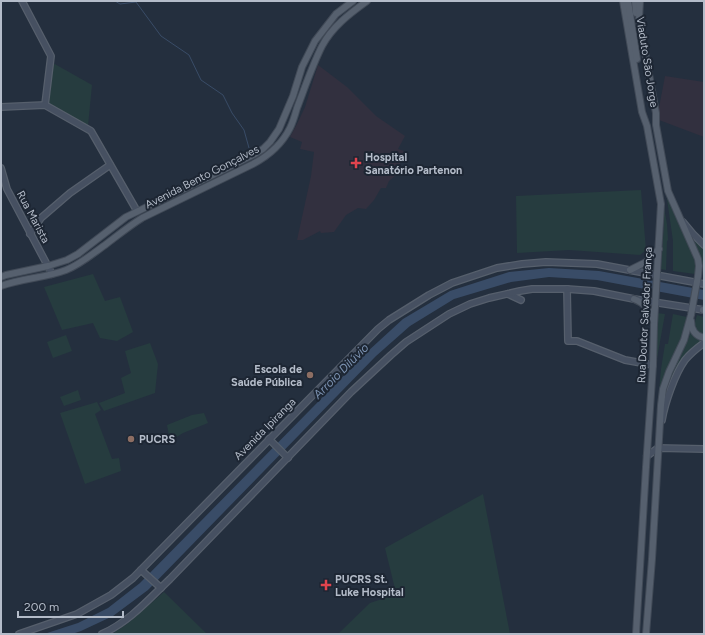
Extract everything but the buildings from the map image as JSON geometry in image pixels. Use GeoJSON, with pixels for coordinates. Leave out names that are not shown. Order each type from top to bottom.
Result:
{"type":"FeatureCollection","features":[{"type":"Feature","properties":{"kind":"main road"},"geometry":{"type":"LineString","coordinates":[[22,1],[51,56],[45,105]]}},
{"type":"Feature","properties":{"kind":"main road","name":"Avenida Bento Gonçalves"},"geometry":{"type":"LineString","coordinates":[[1,277],[67,260],[78,254],[126,217],[263,149],[279,129],[293,96],[302,67],[315,41],[336,14],[353,1]]}},
{"type":"Feature","properties":{"kind":"main road","name":"Avenida Bento Gonçalves"},"geometry":{"type":"LineString","coordinates":[[1,286],[52,274],[79,264],[142,218],[265,157],[278,145],[290,129],[311,70],[326,40],[342,20],[358,4],[366,1]]}},
{"type":"Feature","properties":{"kind":"main road","name":"Rua Doutor Salvador França"},"geometry":{"type":"LineString","coordinates":[[623,1],[642,112],[647,126],[661,204],[653,365],[636,634]]}},
{"type":"Feature","properties":{"kind":"main road","name":"Viaduto São Jorge"},"geometry":{"type":"LineString","coordinates":[[628,1],[647,126]]}},
{"type":"Feature","properties":{"kind":"main road","name":"Viaduto São Jorge"},"geometry":{"type":"LineString","coordinates":[[635,1],[656,125]]}},
{"type":"Feature","properties":{"kind":"main road","name":"Rua Doutor Salvador França"},"geometry":{"type":"LineString","coordinates":[[640,1],[639,18],[668,191],[698,258],[699,266],[691,315],[684,340],[663,389],[646,634]]}},
{"type":"Feature","properties":{"kind":"main road"},"geometry":{"type":"LineString","coordinates":[[1,107],[45,105],[91,131],[137,211]]}},
{"type":"Feature","properties":{"kind":"main road"},"geometry":{"type":"LineString","coordinates":[[30,234],[41,218],[70,193],[110,165]]}},
{"type":"Feature","properties":{"kind":"main road","name":"Rua Marista"},"geometry":{"type":"LineString","coordinates":[[1,168],[7,189],[52,274]]}},
{"type":"Feature","properties":{"kind":"main road"},"geometry":{"type":"LineString","coordinates":[[680,218],[704,245]]}},
{"type":"Feature","properties":{"kind":"main road"},"geometry":{"type":"LineString","coordinates":[[630,270],[646,262],[659,248]]}},
{"type":"Feature","properties":{"kind":"main road","name":"Avenida Ipiranga"},"geometry":{"type":"LineString","coordinates":[[19,634],[77,614],[111,595],[143,572],[378,329],[389,320],[429,295],[452,283],[497,268],[546,262],[597,264],[630,270],[657,278],[696,285],[704,284]]}},
{"type":"Feature","properties":{"kind":"main road"},"geometry":{"type":"LineString","coordinates":[[698,276],[704,265]]}},
{"type":"Feature","properties":{"kind":"main road"},"geometry":{"type":"LineString","coordinates":[[567,289],[568,341],[576,341],[625,360],[653,365]]}},
{"type":"Feature","properties":{"kind":"main road"},"geometry":{"type":"LineString","coordinates":[[102,634],[108,632],[135,613],[159,586],[286,456],[391,355],[406,342],[449,314],[470,304],[507,294],[567,289],[594,291],[655,303],[704,310]]}},
{"type":"Feature","properties":{"kind":"main road"},"geometry":{"type":"LineString","coordinates":[[507,294],[521,300]]}},
{"type":"Feature","properties":{"kind":"main road"},"geometry":{"type":"LineString","coordinates":[[634,299],[642,303],[648,309],[652,316],[654,325]]}},
{"type":"Feature","properties":{"kind":"main road"},"geometry":{"type":"LineString","coordinates":[[691,315],[691,326],[694,332],[700,337],[704,338]]}},
{"type":"Feature","properties":{"kind":"main road","name":"Rua Doutor Salvador França"},"geometry":{"type":"LineString","coordinates":[[659,435],[668,396],[678,371],[685,360],[704,343]]}},
{"type":"Feature","properties":{"kind":"main road"},"geometry":{"type":"LineString","coordinates":[[271,441],[286,456]]}},
{"type":"Feature","properties":{"kind":"main road"},"geometry":{"type":"LineString","coordinates":[[647,456],[658,448],[704,449]]}},
{"type":"Feature","properties":{"kind":"main road"},"geometry":{"type":"LineString","coordinates":[[143,572],[159,586]]}},
{"type":"Feature","properties":{"kind":"shaded area","name":"Hospital Sanatório Partenon"},"geometry":{"type":"Polygon","coordinates":[[[318,65],[347,87],[376,116],[405,136],[398,149],[404,151],[397,174],[389,181],[386,188],[381,188],[374,200],[366,209],[358,208],[346,215],[334,232],[321,233],[320,231],[303,240],[297,240],[311,176],[314,152],[300,149],[302,142],[290,137],[305,107],[318,65]]]}},
{"type":"Feature","properties":{"kind":"shaded area"},"geometry":{"type":"Polygon","coordinates":[[[665,76],[704,82],[704,137],[659,120],[658,113],[665,76]]]}},
{"type":"Feature","properties":{"kind":"green space"},"geometry":{"type":"Polygon","coordinates":[[[53,63],[92,85],[88,126],[49,103],[53,63]]]}},
{"type":"Feature","properties":{"kind":"green space"},"geometry":{"type":"Polygon","coordinates":[[[641,190],[646,250],[640,255],[569,250],[517,253],[516,196],[641,190]]]}},
{"type":"Feature","properties":{"kind":"green space"},"geometry":{"type":"Polygon","coordinates":[[[666,192],[695,259],[695,274],[673,271],[673,241],[666,192]]]}},
{"type":"Feature","properties":{"kind":"green space"},"geometry":{"type":"Polygon","coordinates":[[[663,202],[668,240],[666,270],[661,269],[664,224],[663,202]]]}},
{"type":"Feature","properties":{"kind":"green space"},"geometry":{"type":"Polygon","coordinates":[[[693,237],[704,248],[704,262],[701,265],[691,239],[693,237]]]}},
{"type":"Feature","properties":{"kind":"green space"},"geometry":{"type":"Polygon","coordinates":[[[93,274],[105,301],[120,297],[133,332],[117,341],[100,338],[93,323],[62,330],[44,287],[93,274]]]}},
{"type":"Feature","properties":{"kind":"green space"},"geometry":{"type":"Polygon","coordinates":[[[657,313],[665,314],[656,364],[657,313]]]}},
{"type":"Feature","properties":{"kind":"green space"},"geometry":{"type":"Polygon","coordinates":[[[673,314],[687,317],[682,340],[666,370],[658,403],[665,344],[668,344],[673,314]]]}},
{"type":"Feature","properties":{"kind":"green space"},"geometry":{"type":"Polygon","coordinates":[[[697,315],[704,317],[704,336],[696,331],[694,325],[697,315]]]}},
{"type":"Feature","properties":{"kind":"green space"},"geometry":{"type":"Polygon","coordinates":[[[691,332],[704,340],[685,361],[664,407],[670,377],[691,332]]]}},
{"type":"Feature","properties":{"kind":"green space"},"geometry":{"type":"Polygon","coordinates":[[[66,335],[72,351],[53,358],[47,342],[66,335]]]}},
{"type":"Feature","properties":{"kind":"green space"},"geometry":{"type":"Polygon","coordinates":[[[150,343],[158,364],[155,393],[104,411],[99,403],[125,393],[121,378],[131,373],[125,351],[150,343]]]}},
{"type":"Feature","properties":{"kind":"green space"},"geometry":{"type":"Polygon","coordinates":[[[78,390],[81,400],[64,406],[60,397],[78,390]]]}},
{"type":"Feature","properties":{"kind":"green space"},"geometry":{"type":"Polygon","coordinates":[[[97,402],[101,410],[95,414],[112,459],[119,458],[121,471],[85,484],[60,413],[97,402]]]}},
{"type":"Feature","properties":{"kind":"green space"},"geometry":{"type":"Polygon","coordinates":[[[204,413],[208,423],[183,433],[170,441],[167,425],[192,415],[204,413]]]}},
{"type":"Feature","properties":{"kind":"green space"},"geometry":{"type":"Polygon","coordinates":[[[483,494],[510,634],[338,634],[370,603],[391,596],[394,593],[395,589],[385,548],[483,494]]]}},
{"type":"Feature","properties":{"kind":"green space"},"geometry":{"type":"Polygon","coordinates":[[[164,592],[207,634],[112,634],[127,624],[164,592]]]}},
{"type":"Feature","properties":{"kind":"water","name":"Arroio Dilúvio"},"geometry":{"type":"Polygon","coordinates":[[[549,268],[599,271],[704,290],[704,300],[597,280],[549,277],[511,282],[454,299],[410,326],[376,356],[148,590],[113,616],[81,631],[72,634],[44,634],[78,623],[108,608],[140,583],[367,352],[403,319],[450,291],[509,272],[549,268]]]}},
{"type":"Feature","properties":{"kind":"waterway"},"geometry":{"type":"LineString","coordinates":[[115,1],[120,4],[136,2],[161,36],[189,55],[201,80],[223,95],[232,113],[244,130],[249,148]]}},
{"type":"Feature","properties":{"kind":"place","name":"Hospital Sanatório Partenon"},"geometry":{"type":"Point","coordinates":[356,163]}},
{"type":"Feature","properties":{"kind":"place","name":"Escola de Saúde Pública"},"geometry":{"type":"Point","coordinates":[310,375]}},
{"type":"Feature","properties":{"kind":"place","name":"PUCRS"},"geometry":{"type":"Point","coordinates":[131,439]}},
{"type":"Feature","properties":{"kind":"place","name":"PUCRS St. Luke Hospital"},"geometry":{"type":"Point","coordinates":[326,585]}}]}
